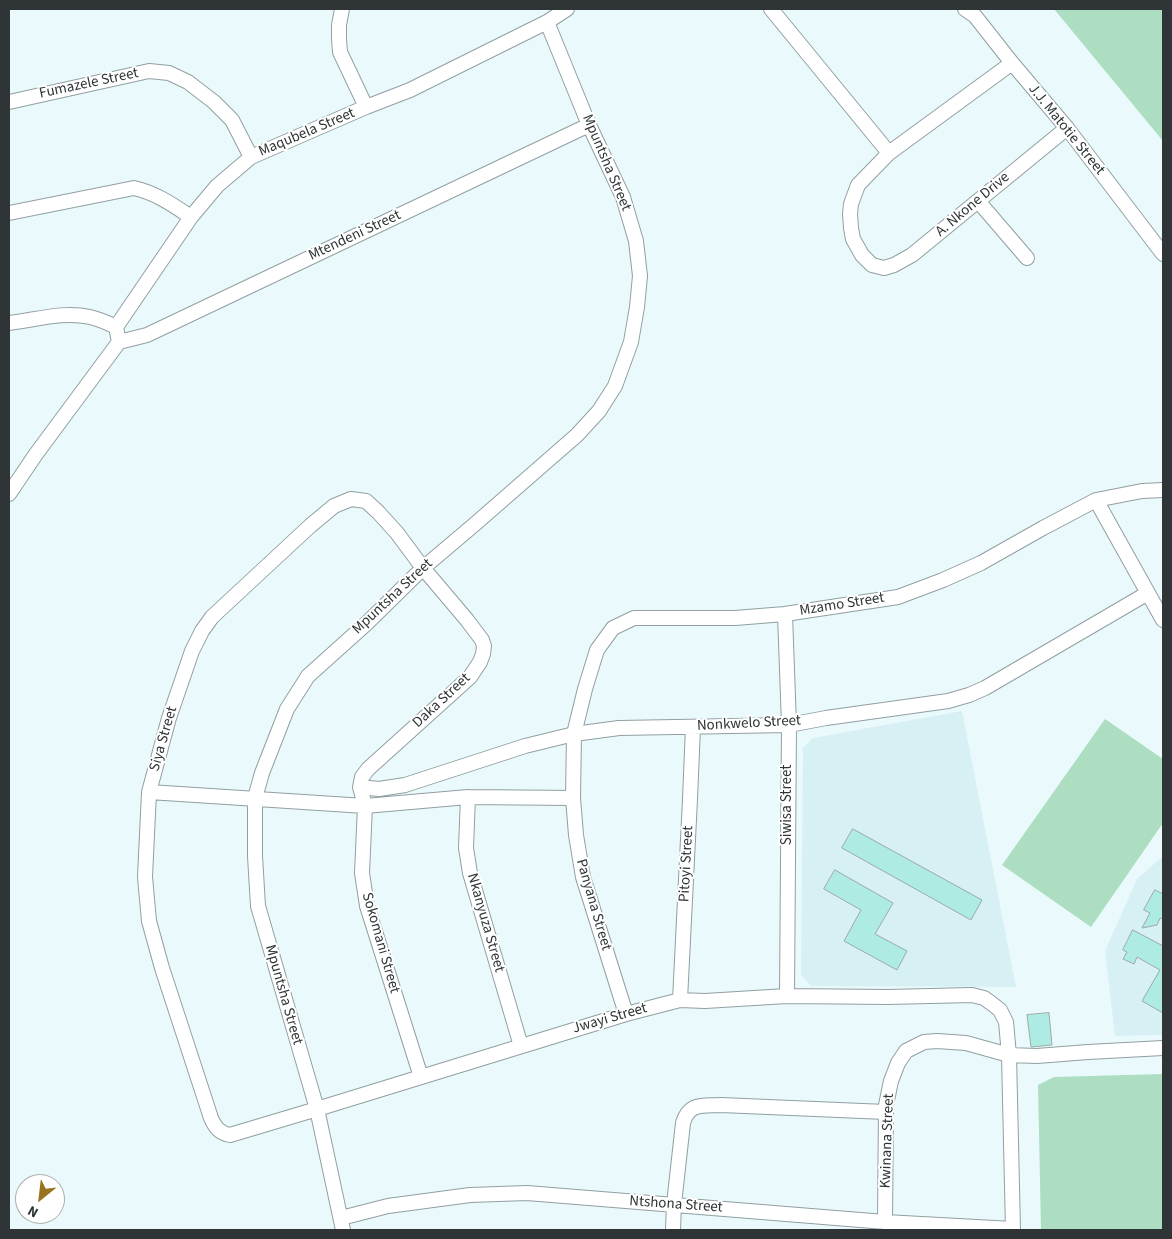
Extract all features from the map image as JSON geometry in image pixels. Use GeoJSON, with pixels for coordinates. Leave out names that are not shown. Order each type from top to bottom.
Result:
{"type":"FeatureCollection","features":[{"type":"Feature","properties":{"kind":"street"},"geometry":{"type":"LineString","coordinates":[[342,9],[338,39],[340,52],[366,107]]}},
{"type":"Feature","properties":{"kind":"street"},"geometry":{"type":"LineString","coordinates":[[547,22],[568,9]]}},
{"type":"Feature","properties":{"kind":"street"},"geometry":{"type":"LineString","coordinates":[[771,9],[889,153],[1012,63]]}},
{"type":"Feature","properties":{"kind":"street","name":"J.J. Matotie Street"},"geometry":{"type":"LineString","coordinates":[[965,9],[975,16],[1066,128],[1163,254]]}},
{"type":"Feature","properties":{"kind":"street","name":"Maqubela Street"},"geometry":{"type":"LineString","coordinates":[[116,326],[191,217],[218,186],[252,157],[366,107],[410,90],[547,22]]}},
{"type":"Feature","properties":{"kind":"street","name":"Mpuntsha Street"},"geometry":{"type":"LineString","coordinates":[[342,1224],[317,1109],[258,906],[255,856],[256,798],[262,773],[287,709],[308,676],[367,623],[423,568],[577,435],[599,411],[615,386],[631,342],[637,308],[640,276],[636,241],[623,197],[590,126],[547,22]]}},
{"type":"Feature","properties":{"kind":"street","name":"Fumazele Street"},"geometry":{"type":"LineString","coordinates":[[9,102],[149,71],[169,73],[188,82],[214,102],[232,120],[252,157]]}},
{"type":"Feature","properties":{"kind":"street","name":"Mtendeni Street"},"geometry":{"type":"LineString","coordinates":[[119,342],[147,335],[590,126]]}},
{"type":"Feature","properties":{"kind":"street","name":"A. Nkone Drive"},"geometry":{"type":"LineString","coordinates":[[889,153],[858,185],[850,214],[853,239],[862,255],[872,265],[884,268],[912,255],[1066,128]]}},
{"type":"Feature","properties":{"kind":"street"},"geometry":{"type":"LineString","coordinates":[[9,213],[134,188],[161,197],[191,217]]}},
{"type":"Feature","properties":{"kind":"street"},"geometry":{"type":"LineString","coordinates":[[978,201],[1027,258]]}},
{"type":"Feature","properties":{"kind":"street"},"geometry":{"type":"LineString","coordinates":[[9,323],[58,315],[77,315],[116,326],[119,342],[36,454],[9,494]]}},
{"type":"Feature","properties":{"kind":"street","name":"Mzamo Street"},"geometry":{"type":"LineString","coordinates":[[574,734],[597,650],[612,628],[634,618],[735,618],[785,614],[898,597],[981,563],[1096,500],[1142,491],[1163,490]]}},
{"type":"Feature","properties":{"kind":"street","name":"Siya Street"},"geometry":{"type":"LineString","coordinates":[[230,1135],[219,1131],[211,1118],[162,968],[149,921],[145,877],[149,792],[169,718],[192,651],[202,631],[212,617],[334,506],[351,499],[366,501],[378,512],[423,568]]}},
{"type":"Feature","properties":{"kind":"street"},"geometry":{"type":"LineString","coordinates":[[1096,500],[1163,620]]}},
{"type":"Feature","properties":{"kind":"street","name":"Daka Street"},"geometry":{"type":"LineString","coordinates":[[360,787],[362,778],[368,769],[470,677],[484,654],[482,640],[423,568]]}},
{"type":"Feature","properties":{"kind":"street","name":"Nonkwelo Street"},"geometry":{"type":"LineString","coordinates":[[360,787],[379,789],[405,785],[525,746],[574,734],[619,728],[789,725],[948,701],[985,688],[1148,593]]}},
{"type":"Feature","properties":{"kind":"street","name":"Siwisa Street"},"geometry":{"type":"LineString","coordinates":[[785,614],[789,725],[787,996]]}},
{"type":"Feature","properties":{"kind":"street","name":"Pitoyi Street"},"geometry":{"type":"LineString","coordinates":[[680,1000],[693,727]]}},
{"type":"Feature","properties":{"kind":"street","name":"Panyana Street"},"geometry":{"type":"LineString","coordinates":[[574,734],[573,798],[576,835],[583,877],[626,1014]]}},
{"type":"Feature","properties":{"kind":"street"},"geometry":{"type":"LineString","coordinates":[[360,787],[365,806]]}},
{"type":"Feature","properties":{"kind":"street"},"geometry":{"type":"LineString","coordinates":[[149,792],[365,806],[468,797],[573,798]]}},
{"type":"Feature","properties":{"kind":"street","name":"Nkanyuza Street"},"geometry":{"type":"LineString","coordinates":[[468,797],[466,848],[470,873],[521,1046]]}},
{"type":"Feature","properties":{"kind":"street","name":"Sokomani Street"},"geometry":{"type":"LineString","coordinates":[[365,806],[362,874],[366,906],[420,1077]]}},
{"type":"Feature","properties":{"kind":"street","name":"Jwayi Street"},"geometry":{"type":"LineString","coordinates":[[230,1135],[626,1014],[680,1000],[705,1001],[787,996],[888,997],[972,995],[984,998],[1000,1010],[1006,1022],[1009,1055]]}},
{"type":"Feature","properties":{"kind":"street","name":"Kwinana Street"},"geometry":{"type":"LineString","coordinates":[[885,1222],[886,1112],[891,1081],[898,1063],[906,1051],[924,1042],[937,1041],[966,1043],[1009,1055],[1037,1056],[1163,1048]]}},
{"type":"Feature","properties":{"kind":"street"},"geometry":{"type":"LineString","coordinates":[[1009,1055],[1012,1230]]}},
{"type":"Feature","properties":{"kind":"street"},"geometry":{"type":"LineString","coordinates":[[672,1230],[683,1123],[692,1108],[721,1105],[886,1112]]}},
{"type":"Feature","properties":{"kind":"street","name":"Ntshona Street"},"geometry":{"type":"LineString","coordinates":[[342,1224],[397,1204],[470,1195],[528,1192],[885,1222],[1012,1230]]}},
{"type":"Feature","properties":{"kind":"shaded area"},"geometry":{"type":"Polygon","coordinates":[[[962,711],[1016,987],[811,986],[801,975],[803,748],[813,738],[962,711]]]}},
{"type":"Feature","properties":{"kind":"shaded area"},"geometry":{"type":"Polygon","coordinates":[[[1163,856],[1163,1035],[1115,1036],[1105,951],[1137,879],[1163,856]]]}},
{"type":"Feature","properties":{"kind":"green space"},"geometry":{"type":"Polygon","coordinates":[[[1054,9],[1163,9],[1163,141],[1054,9]]]}},
{"type":"Feature","properties":{"kind":"green space"},"geometry":{"type":"Polygon","coordinates":[[[1105,719],[1163,759],[1163,823],[1091,927],[1002,865],[1105,719]]]}},
{"type":"Feature","properties":{"kind":"green space"},"geometry":{"type":"Polygon","coordinates":[[[1163,1074],[1163,1230],[1041,1230],[1038,1085],[1054,1077],[1163,1074]]]}},
{"type":"Feature","properties":{"kind":"building"},"geometry":{"type":"Polygon","coordinates":[[[853,829],[982,900],[971,920],[842,848],[853,829]]]}},
{"type":"Feature","properties":{"kind":"building"},"geometry":{"type":"Polygon","coordinates":[[[835,870],[893,903],[875,934],[907,951],[897,970],[844,941],[861,910],[824,889],[835,870]]]}},
{"type":"Feature","properties":{"kind":"building"},"geometry":{"type":"Polygon","coordinates":[[[1155,890],[1163,894],[1163,919],[1160,918],[1157,925],[1142,928],[1150,913],[1144,910],[1155,890]]]}},
{"type":"Feature","properties":{"kind":"building"},"geometry":{"type":"Polygon","coordinates":[[[1133,930],[1163,946],[1163,1013],[1142,1001],[1160,970],[1137,957],[1134,964],[1123,959],[1127,952],[1123,950],[1133,930]]]}},
{"type":"Feature","properties":{"kind":"building"},"geometry":{"type":"Polygon","coordinates":[[[1049,1013],[1052,1045],[1031,1047],[1027,1015],[1049,1013]]]}}]}
